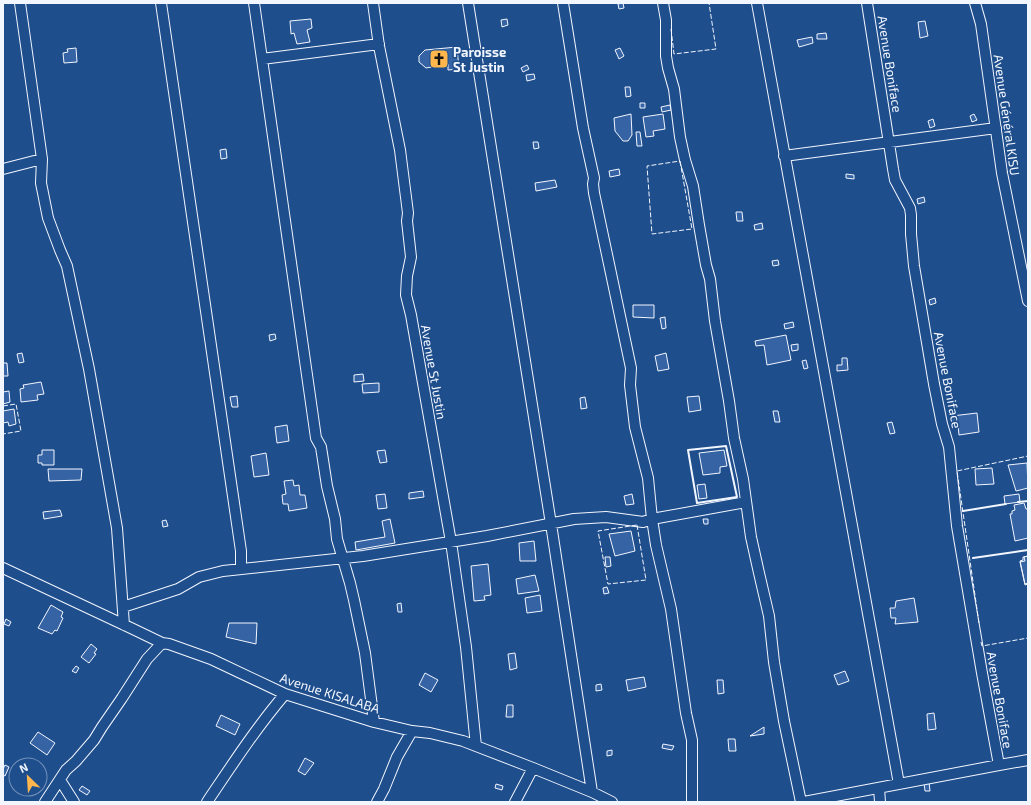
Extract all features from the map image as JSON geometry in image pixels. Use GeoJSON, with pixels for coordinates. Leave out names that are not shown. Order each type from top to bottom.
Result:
{"type":"FeatureCollection","features":[{"type":"Feature","properties":{"kind":"street"},"geometry":{"type":"LineString","coordinates":[[20,3],[42,159],[41,183],[48,218],[60,250],[68,266],[89,368],[116,528],[124,625]]}},
{"type":"Feature","properties":{"kind":"street"},"geometry":{"type":"LineString","coordinates":[[161,3],[242,551],[241,568]]}},
{"type":"Feature","properties":{"kind":"street"},"geometry":{"type":"LineString","coordinates":[[254,3],[316,438],[321,447],[327,486],[335,519],[337,539],[350,583],[365,653],[374,722]]}},
{"type":"Feature","properties":{"kind":"street","name":"Avenue St Justin"},"geometry":{"type":"LineString","coordinates":[[373,3],[379,44],[400,150],[408,213],[407,221],[411,257],[407,276],[406,295],[412,315],[451,542],[466,647],[476,746]]}},
{"type":"Feature","properties":{"kind":"street"},"geometry":{"type":"LineString","coordinates":[[468,3],[592,792]]}},
{"type":"Feature","properties":{"kind":"street"},"geometry":{"type":"LineString","coordinates":[[563,3],[583,128],[594,178],[594,193],[631,368],[630,385],[635,427],[648,478],[656,545],[671,609],[686,713],[692,740],[692,802]]}},
{"type":"Feature","properties":{"kind":"street"},"geometry":{"type":"LineString","coordinates":[[663,3],[666,20],[666,56],[668,68],[674,89],[680,137],[693,186],[698,225],[710,280],[717,336],[734,438],[743,479],[753,544],[769,616],[774,662],[784,721],[801,802]]}},
{"type":"Feature","properties":{"kind":"street"},"geometry":{"type":"LineString","coordinates":[[756,3],[899,784]]}},
{"type":"Feature","properties":{"kind":"street","name":"Avenue Boniface"},"geometry":{"type":"LineString","coordinates":[[867,3],[895,180],[910,208],[914,266],[934,384],[942,424],[950,447],[957,526],[999,765]]}},
{"type":"Feature","properties":{"kind":"street","name":"Avenue Général KISU"},"geometry":{"type":"LineString","coordinates":[[975,3],[981,24],[1002,173],[1028,301]]}},
{"type":"Feature","properties":{"kind":"street"},"geometry":{"type":"LineString","coordinates":[[262,59],[379,44]]}},
{"type":"Feature","properties":{"kind":"street"},"geometry":{"type":"LineString","coordinates":[[784,156],[996,128]]}},
{"type":"Feature","properties":{"kind":"street"},"geometry":{"type":"LineString","coordinates":[[3,170],[42,159]]}},
{"type":"Feature","properties":{"kind":"street"},"geometry":{"type":"LineString","coordinates":[[123,607],[178,589],[199,577],[222,571],[363,556],[451,542],[574,519],[606,517],[643,522],[652,519],[746,502]]}},
{"type":"Feature","properties":{"kind":"street","name":"Avenue KISALABA"},"geometry":{"type":"LineString","coordinates":[[3,568],[162,643],[211,659],[285,694],[374,722],[463,741],[592,792],[612,802]]}},
{"type":"Feature","properties":{"kind":"street"},"geometry":{"type":"LineString","coordinates":[[45,802],[66,770],[94,740],[147,659],[162,643]]}},
{"type":"Feature","properties":{"kind":"street"},"geometry":{"type":"LineString","coordinates":[[207,802],[272,708],[285,694]]}},
{"type":"Feature","properties":{"kind":"street"},"geometry":{"type":"LineString","coordinates":[[377,802],[397,757],[412,731]]}},
{"type":"Feature","properties":{"kind":"street"},"geometry":{"type":"LineString","coordinates":[[804,802],[1028,760]]}},
{"type":"Feature","properties":{"kind":"street"},"geometry":{"type":"LineString","coordinates":[[514,802],[533,768]]}},
{"type":"Feature","properties":{"kind":"street"},"geometry":{"type":"LineString","coordinates":[[60,780],[74,802]]}},
{"type":"Feature","properties":{"kind":"street"},"geometry":{"type":"LineString","coordinates":[[879,788],[880,802]]}},
{"type":"Feature","properties":{"kind":"building"},"geometry":{"type":"Polygon","coordinates":[[[623,3],[624,8],[619,9],[618,4],[623,3]]]}},
{"type":"Feature","properties":{"kind":"building"},"geometry":{"type":"Polygon","coordinates":[[[311,19],[312,28],[307,30],[310,42],[297,44],[294,33],[291,34],[290,21],[311,19]]]}},
{"type":"Feature","properties":{"kind":"building"},"geometry":{"type":"Polygon","coordinates":[[[507,19],[508,25],[502,27],[501,20],[507,19]]]}},
{"type":"Feature","properties":{"kind":"building"},"geometry":{"type":"Polygon","coordinates":[[[925,21],[928,36],[920,38],[918,22],[925,21]]]}},
{"type":"Feature","properties":{"kind":"building"},"geometry":{"type":"Polygon","coordinates":[[[826,33],[827,39],[817,39],[817,34],[826,33]]]}},
{"type":"Feature","properties":{"kind":"building"},"geometry":{"type":"Polygon","coordinates":[[[812,37],[813,43],[799,47],[797,40],[812,37]]]}},
{"type":"Feature","properties":{"kind":"building","name":"Paroisse St Justin"},"geometry":{"type":"Polygon","coordinates":[[[457,47],[459,69],[448,70],[448,64],[426,68],[419,62],[419,56],[425,50],[457,47]]]}},
{"type":"Feature","properties":{"kind":"building"},"geometry":{"type":"Polygon","coordinates":[[[76,48],[77,62],[64,63],[63,53],[68,52],[67,49],[76,48]]]}},
{"type":"Feature","properties":{"kind":"building"},"geometry":{"type":"Polygon","coordinates":[[[620,48],[624,56],[619,59],[615,50],[620,48]]]}},
{"type":"Feature","properties":{"kind":"building"},"geometry":{"type":"Polygon","coordinates":[[[527,65],[529,69],[523,72],[521,68],[527,65]]]}},
{"type":"Feature","properties":{"kind":"building"},"geometry":{"type":"Polygon","coordinates":[[[534,74],[535,79],[527,81],[526,75],[534,74]]]}},
{"type":"Feature","properties":{"kind":"building"},"geometry":{"type":"Polygon","coordinates":[[[625,87],[630,87],[631,96],[626,97],[625,87]]]}},
{"type":"Feature","properties":{"kind":"building"},"geometry":{"type":"Polygon","coordinates":[[[640,103],[645,103],[645,108],[640,108],[640,103]]]}},
{"type":"Feature","properties":{"kind":"building"},"geometry":{"type":"Polygon","coordinates":[[[670,105],[671,110],[662,112],[661,107],[670,105]]]}},
{"type":"Feature","properties":{"kind":"building"},"geometry":{"type":"Polygon","coordinates":[[[631,114],[632,135],[628,141],[623,141],[615,131],[614,118],[631,114]]]}},
{"type":"Feature","properties":{"kind":"building"},"geometry":{"type":"Polygon","coordinates":[[[663,114],[665,129],[653,131],[654,136],[646,137],[643,117],[663,114]]]}},
{"type":"Feature","properties":{"kind":"building"},"geometry":{"type":"Polygon","coordinates":[[[974,114],[977,120],[972,122],[970,116],[974,114]]]}},
{"type":"Feature","properties":{"kind":"building"},"geometry":{"type":"Polygon","coordinates":[[[933,119],[935,126],[930,128],[928,121],[933,119]]]}},
{"type":"Feature","properties":{"kind":"building"},"geometry":{"type":"Polygon","coordinates":[[[636,132],[640,132],[642,146],[637,146],[636,132]]]}},
{"type":"Feature","properties":{"kind":"building"},"geometry":{"type":"Polygon","coordinates":[[[533,142],[538,142],[539,148],[534,149],[533,142]]]}},
{"type":"Feature","properties":{"kind":"building"},"geometry":{"type":"Polygon","coordinates":[[[226,149],[227,158],[221,159],[220,150],[226,149]]]}},
{"type":"Feature","properties":{"kind":"building"},"geometry":{"type":"Polygon","coordinates":[[[619,169],[620,175],[610,177],[609,171],[619,169]]]}},
{"type":"Feature","properties":{"kind":"building"},"geometry":{"type":"Polygon","coordinates":[[[846,174],[854,175],[854,179],[846,178],[846,174]]]}},
{"type":"Feature","properties":{"kind":"building"},"geometry":{"type":"Polygon","coordinates":[[[555,180],[557,187],[536,191],[535,183],[555,180]]]}},
{"type":"Feature","properties":{"kind":"building"},"geometry":{"type":"Polygon","coordinates":[[[924,197],[925,202],[918,204],[917,199],[924,197]]]}},
{"type":"Feature","properties":{"kind":"building"},"geometry":{"type":"Polygon","coordinates":[[[736,212],[742,212],[743,221],[737,221],[736,212]]]}},
{"type":"Feature","properties":{"kind":"building"},"geometry":{"type":"Polygon","coordinates":[[[762,223],[763,229],[755,230],[754,225],[762,223]]]}},
{"type":"Feature","properties":{"kind":"building"},"geometry":{"type":"Polygon","coordinates":[[[778,260],[779,265],[773,266],[772,261],[778,260]]]}},
{"type":"Feature","properties":{"kind":"building"},"geometry":{"type":"Polygon","coordinates":[[[935,298],[936,303],[930,305],[929,300],[935,298]]]}},
{"type":"Feature","properties":{"kind":"building"},"geometry":{"type":"Polygon","coordinates":[[[633,305],[654,305],[654,318],[633,317],[633,305]]]}},
{"type":"Feature","properties":{"kind":"building"},"geometry":{"type":"Polygon","coordinates":[[[665,317],[666,328],[662,329],[660,318],[665,317]]]}},
{"type":"Feature","properties":{"kind":"building"},"geometry":{"type":"Polygon","coordinates":[[[793,322],[794,327],[785,329],[784,324],[793,322]]]}},
{"type":"Feature","properties":{"kind":"building"},"geometry":{"type":"Polygon","coordinates":[[[275,334],[276,339],[270,341],[269,335],[275,334]]]}},
{"type":"Feature","properties":{"kind":"building"},"geometry":{"type":"Polygon","coordinates":[[[786,335],[791,360],[767,365],[764,345],[756,346],[755,341],[786,335]]]}},
{"type":"Feature","properties":{"kind":"building"},"geometry":{"type":"Polygon","coordinates":[[[798,344],[798,350],[792,351],[791,345],[798,344]]]}},
{"type":"Feature","properties":{"kind":"building"},"geometry":{"type":"Polygon","coordinates":[[[22,353],[24,362],[19,363],[17,354],[22,353]]]}},
{"type":"Feature","properties":{"kind":"building"},"geometry":{"type":"Polygon","coordinates":[[[666,353],[669,369],[658,371],[655,356],[666,353]]]}},
{"type":"Feature","properties":{"kind":"building"},"geometry":{"type":"Polygon","coordinates":[[[842,358],[847,358],[848,370],[837,371],[837,365],[842,365],[842,358]]]}},
{"type":"Feature","properties":{"kind":"building"},"geometry":{"type":"Polygon","coordinates":[[[806,360],[808,368],[804,369],[802,361],[806,360]]]}},
{"type":"Feature","properties":{"kind":"building"},"geometry":{"type":"Polygon","coordinates":[[[3,363],[7,363],[8,376],[3,376],[3,363]]]}},
{"type":"Feature","properties":{"kind":"building"},"geometry":{"type":"Polygon","coordinates":[[[363,374],[364,381],[354,382],[354,375],[363,374]]]}},
{"type":"Feature","properties":{"kind":"building"},"geometry":{"type":"Polygon","coordinates":[[[41,382],[44,394],[37,395],[38,400],[21,402],[20,389],[24,388],[23,385],[41,382]]]}},
{"type":"Feature","properties":{"kind":"building"},"geometry":{"type":"Polygon","coordinates":[[[379,383],[379,392],[363,393],[362,384],[379,383]]]}},
{"type":"Feature","properties":{"kind":"building"},"geometry":{"type":"Polygon","coordinates":[[[9,391],[10,402],[3,404],[3,392],[9,391]]]}},
{"type":"Feature","properties":{"kind":"building"},"geometry":{"type":"Polygon","coordinates":[[[237,396],[238,407],[232,407],[230,397],[237,396]]]}},
{"type":"Feature","properties":{"kind":"building"},"geometry":{"type":"Polygon","coordinates":[[[699,396],[701,410],[689,412],[687,397],[699,396]]]}},
{"type":"Feature","properties":{"kind":"building"},"geometry":{"type":"Polygon","coordinates":[[[585,397],[587,408],[581,409],[580,398],[585,397]]]}},
{"type":"Feature","properties":{"kind":"building"},"geometry":{"type":"Polygon","coordinates":[[[14,409],[16,424],[9,426],[8,422],[3,423],[3,411],[14,409]]]}},
{"type":"Feature","properties":{"kind":"building"},"geometry":{"type":"Polygon","coordinates":[[[773,411],[778,411],[780,422],[775,422],[773,411]]]}},
{"type":"Feature","properties":{"kind":"building"},"geometry":{"type":"Polygon","coordinates":[[[977,413],[979,432],[959,435],[958,425],[953,426],[952,416],[977,413]]]}},
{"type":"Feature","properties":{"kind":"building"},"geometry":{"type":"Polygon","coordinates":[[[892,422],[895,433],[890,434],[887,423],[892,422]]]}},
{"type":"Feature","properties":{"kind":"building"},"geometry":{"type":"Polygon","coordinates":[[[287,425],[289,441],[277,443],[275,427],[287,425]]]}},
{"type":"Feature","properties":{"kind":"building"},"geometry":{"type":"Polygon","coordinates":[[[42,450],[54,450],[54,465],[42,465],[42,463],[38,463],[38,455],[42,455],[42,450]]]}},
{"type":"Feature","properties":{"kind":"building"},"geometry":{"type":"Polygon","coordinates":[[[385,450],[387,462],[380,463],[377,451],[385,450]]]}},
{"type":"Feature","properties":{"kind":"building"},"geometry":{"type":"Polygon","coordinates":[[[724,450],[727,466],[720,467],[720,473],[703,475],[699,453],[724,450]]]}},
{"type":"Feature","properties":{"kind":"building"},"geometry":{"type":"Polygon","coordinates":[[[266,453],[269,475],[254,477],[251,456],[266,453]]]}},
{"type":"Feature","properties":{"kind":"building"},"geometry":{"type":"Polygon","coordinates":[[[1027,463],[1028,488],[1016,491],[1008,465],[1027,463]]]}},
{"type":"Feature","properties":{"kind":"building"},"geometry":{"type":"Polygon","coordinates":[[[992,468],[994,484],[976,485],[975,469],[992,468]]]}},
{"type":"Feature","properties":{"kind":"building"},"geometry":{"type":"Polygon","coordinates":[[[48,469],[82,469],[81,480],[49,481],[48,469]]]}},
{"type":"Feature","properties":{"kind":"building"},"geometry":{"type":"Polygon","coordinates":[[[293,480],[294,486],[299,485],[300,495],[305,495],[307,508],[289,511],[288,504],[283,504],[282,495],[286,494],[284,481],[293,480]]]}},
{"type":"Feature","properties":{"kind":"building"},"geometry":{"type":"Polygon","coordinates":[[[705,484],[707,498],[699,499],[697,485],[705,484]]]}},
{"type":"Feature","properties":{"kind":"building"},"geometry":{"type":"Polygon","coordinates":[[[423,491],[424,497],[409,499],[409,493],[423,491]]]}},
{"type":"Feature","properties":{"kind":"building"},"geometry":{"type":"Polygon","coordinates":[[[385,494],[387,508],[378,509],[376,495],[385,494]]]}},
{"type":"Feature","properties":{"kind":"building"},"geometry":{"type":"Polygon","coordinates":[[[632,494],[634,504],[626,505],[624,496],[632,494]]]}},
{"type":"Feature","properties":{"kind":"building"},"geometry":{"type":"Polygon","coordinates":[[[1019,494],[1020,502],[1005,504],[1004,496],[1019,494]]]}},
{"type":"Feature","properties":{"kind":"building"},"geometry":{"type":"Polygon","coordinates":[[[1024,503],[1026,509],[1028,509],[1028,538],[1015,541],[1010,514],[1012,514],[1012,511],[1015,510],[1014,505],[1024,503]]]}},
{"type":"Feature","properties":{"kind":"building"},"geometry":{"type":"Polygon","coordinates":[[[60,510],[62,516],[44,519],[43,512],[60,510]]]}},
{"type":"Feature","properties":{"kind":"building"},"geometry":{"type":"Polygon","coordinates":[[[390,519],[395,543],[356,550],[355,542],[385,537],[382,521],[390,519]]]}},
{"type":"Feature","properties":{"kind":"building"},"geometry":{"type":"Polygon","coordinates":[[[703,519],[708,519],[708,524],[704,524],[703,519]]]}},
{"type":"Feature","properties":{"kind":"building"},"geometry":{"type":"Polygon","coordinates":[[[166,520],[168,526],[163,527],[162,521],[166,520]]]}},
{"type":"Feature","properties":{"kind":"building"},"geometry":{"type":"Polygon","coordinates":[[[631,531],[635,551],[615,556],[609,534],[631,531]]]}},
{"type":"Feature","properties":{"kind":"building"},"geometry":{"type":"Polygon","coordinates":[[[534,541],[536,561],[520,561],[519,543],[534,541]]]}},
{"type":"Feature","properties":{"kind":"building"},"geometry":{"type":"Polygon","coordinates":[[[1028,556],[1028,584],[1025,585],[1020,562],[1025,561],[1024,557],[1028,556]]]}},
{"type":"Feature","properties":{"kind":"building"},"geometry":{"type":"Polygon","coordinates":[[[1028,556],[1028,583],[1025,584],[1020,561],[1023,560],[1023,557],[1028,556]]]}},
{"type":"Feature","properties":{"kind":"building"},"geometry":{"type":"Polygon","coordinates":[[[605,557],[610,557],[611,566],[606,567],[605,557]]]}},
{"type":"Feature","properties":{"kind":"building"},"geometry":{"type":"Polygon","coordinates":[[[488,564],[491,595],[484,596],[485,600],[474,601],[471,566],[488,564]]]}},
{"type":"Feature","properties":{"kind":"building"},"geometry":{"type":"Polygon","coordinates":[[[535,575],[539,591],[518,594],[516,579],[535,575]]]}},
{"type":"Feature","properties":{"kind":"building"},"geometry":{"type":"Polygon","coordinates":[[[607,587],[609,593],[604,594],[603,588],[607,587]]]}},
{"type":"Feature","properties":{"kind":"building"},"geometry":{"type":"Polygon","coordinates":[[[540,595],[542,611],[527,613],[525,598],[540,595]]]}},
{"type":"Feature","properties":{"kind":"building"},"geometry":{"type":"Polygon","coordinates":[[[914,598],[918,622],[895,624],[896,618],[891,618],[890,608],[895,608],[896,601],[914,598]]]}},
{"type":"Feature","properties":{"kind":"building"},"geometry":{"type":"Polygon","coordinates":[[[401,603],[402,612],[398,612],[397,604],[401,603]]]}},
{"type":"Feature","properties":{"kind":"building"},"geometry":{"type":"Polygon","coordinates":[[[51,605],[63,612],[61,617],[63,618],[57,631],[55,630],[52,634],[38,628],[51,605]]]}},
{"type":"Feature","properties":{"kind":"building"},"geometry":{"type":"Polygon","coordinates":[[[6,619],[11,622],[9,626],[4,624],[6,619]]]}},
{"type":"Feature","properties":{"kind":"building"},"geometry":{"type":"Polygon","coordinates":[[[229,623],[257,623],[256,644],[226,637],[229,623]]]}},
{"type":"Feature","properties":{"kind":"building"},"geometry":{"type":"Polygon","coordinates":[[[91,644],[97,649],[94,653],[96,654],[89,663],[81,657],[91,644]]]}},
{"type":"Feature","properties":{"kind":"building"},"geometry":{"type":"Polygon","coordinates":[[[515,653],[517,668],[510,670],[508,654],[515,653]]]}},
{"type":"Feature","properties":{"kind":"building"},"geometry":{"type":"Polygon","coordinates":[[[76,666],[79,668],[76,673],[72,671],[76,666]]]}},
{"type":"Feature","properties":{"kind":"building"},"geometry":{"type":"Polygon","coordinates":[[[845,671],[849,681],[838,685],[834,675],[845,671]]]}},
{"type":"Feature","properties":{"kind":"building"},"geometry":{"type":"Polygon","coordinates":[[[425,673],[438,680],[431,692],[419,685],[425,673]]]}},
{"type":"Feature","properties":{"kind":"building"},"geometry":{"type":"Polygon","coordinates":[[[644,677],[646,687],[628,691],[626,680],[644,677]]]}},
{"type":"Feature","properties":{"kind":"building"},"geometry":{"type":"Polygon","coordinates":[[[717,680],[723,680],[724,693],[718,694],[717,680]]]}},
{"type":"Feature","properties":{"kind":"building"},"geometry":{"type":"Polygon","coordinates":[[[601,684],[602,690],[596,691],[596,685],[601,684]]]}},
{"type":"Feature","properties":{"kind":"building"},"geometry":{"type":"Polygon","coordinates":[[[507,705],[513,705],[513,717],[506,717],[507,705]]]}},
{"type":"Feature","properties":{"kind":"building"},"geometry":{"type":"Polygon","coordinates":[[[934,713],[936,729],[928,730],[927,714],[934,713]]]}},
{"type":"Feature","properties":{"kind":"building"},"geometry":{"type":"Polygon","coordinates":[[[221,715],[240,724],[235,735],[216,726],[221,715]]]}},
{"type":"Feature","properties":{"kind":"building"},"geometry":{"type":"Polygon","coordinates":[[[764,727],[764,734],[750,736],[764,727]]]}},
{"type":"Feature","properties":{"kind":"building"},"geometry":{"type":"Polygon","coordinates":[[[38,732],[55,743],[47,755],[30,743],[38,732]]]}},
{"type":"Feature","properties":{"kind":"building"},"geometry":{"type":"Polygon","coordinates":[[[728,739],[735,739],[736,751],[729,751],[728,739]]]}},
{"type":"Feature","properties":{"kind":"building"},"geometry":{"type":"Polygon","coordinates":[[[663,744],[674,746],[672,750],[662,748],[663,744]]]}},
{"type":"Feature","properties":{"kind":"building"},"geometry":{"type":"Polygon","coordinates":[[[612,750],[612,755],[607,756],[607,751],[612,750]]]}},
{"type":"Feature","properties":{"kind":"building"},"geometry":{"type":"Polygon","coordinates":[[[305,758],[314,763],[305,775],[298,771],[305,758]]]}},
{"type":"Feature","properties":{"kind":"building"},"geometry":{"type":"Polygon","coordinates":[[[5,765],[8,766],[5,776],[3,775],[5,765]]]}},
{"type":"Feature","properties":{"kind":"building"},"geometry":{"type":"Polygon","coordinates":[[[929,782],[930,791],[925,791],[924,783],[929,782]]]}},
{"type":"Feature","properties":{"kind":"building"},"geometry":{"type":"Polygon","coordinates":[[[496,784],[503,786],[502,790],[495,788],[496,784]]]}},
{"type":"Feature","properties":{"kind":"building"},"geometry":{"type":"Polygon","coordinates":[[[82,786],[90,791],[87,795],[79,790],[82,786]]]}},
{"type":"Feature","properties":{"kind":"fence"},"geometry":{"type":"LineString","coordinates":[[671,29],[674,54],[716,49],[709,3]]}},
{"type":"Feature","properties":{"kind":"fence"},"geometry":{"type":"LineString","coordinates":[[680,161],[692,229],[652,234],[647,166],[680,161]]}},
{"type":"Feature","properties":{"kind":"fence"},"geometry":{"type":"LineString","coordinates":[[3,406],[16,404],[21,431],[3,434]]}},
{"type":"Feature","properties":{"kind":"fence"},"geometry":{"type":"LineString","coordinates":[[979,623],[957,471],[1028,456]]}},
{"type":"Feature","properties":{"kind":"fence"},"geometry":{"type":"LineString","coordinates":[[637,525],[646,580],[608,584],[598,531],[637,525]]}},
{"type":"Feature","properties":{"kind":"fence"},"geometry":{"type":"LineString","coordinates":[[981,642],[982,646],[1028,638]]}},
{"type":"Feature","properties":{"kind":"wall"},"geometry":{"type":"LineString","coordinates":[[726,446],[737,497],[697,503],[688,450],[726,446]]}},
{"type":"Feature","properties":{"kind":"wall"},"geometry":{"type":"LineString","coordinates":[[1018,502],[1028,501]]}},
{"type":"Feature","properties":{"kind":"wall"},"geometry":{"type":"LineString","coordinates":[[963,511],[1006,504]]}},
{"type":"Feature","properties":{"kind":"wall"},"geometry":{"type":"LineString","coordinates":[[973,558],[1028,550]]}},
{"type":"Feature","properties":{"kind":"place","name":"Paroisse St Justin"},"geometry":{"type":"Point","coordinates":[439,59]}}]}
